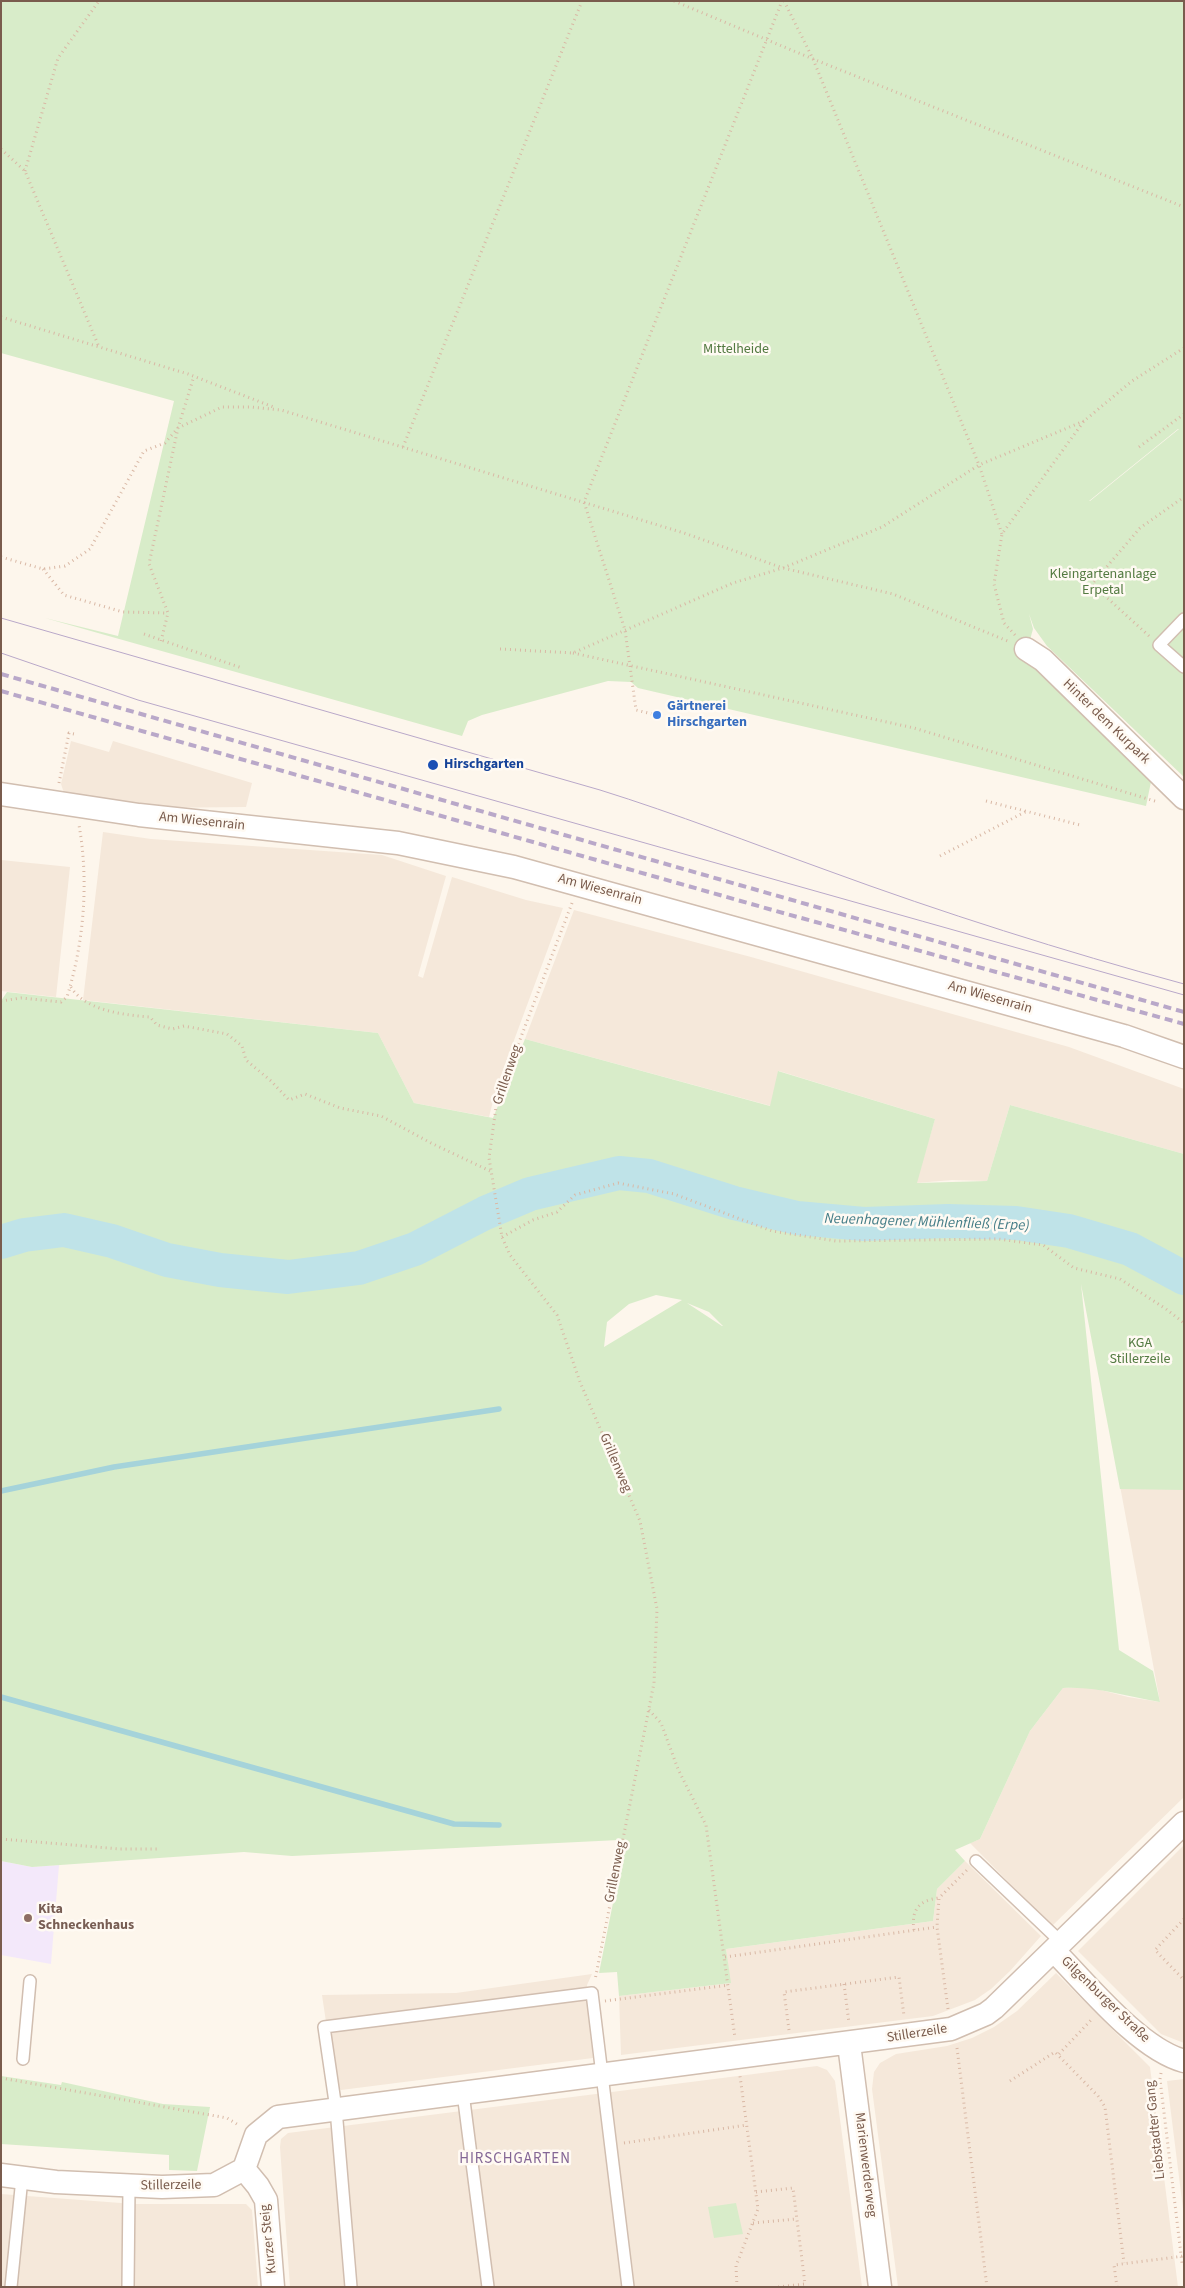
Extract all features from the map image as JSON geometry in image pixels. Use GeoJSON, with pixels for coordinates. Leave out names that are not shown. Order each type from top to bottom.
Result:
{"type":"FeatureCollection","features":[{"type":"Feature","properties":{"kind":"street","name":"Hinter dem Kurpark"},"geometry":{"type":"LineString","coordinates":[[1026,649],[1043,660],[1184,798]]}},
{"type":"Feature","properties":{"kind":"street","name":"Am Wiesenrain"},"geometry":{"type":"LineString","coordinates":[[1,794],[139,815],[398,843],[580,884],[1124,1036],[1184,1058]]}},
{"type":"Feature","properties":{"kind":"street","name":"Stillerzeile"},"geometry":{"type":"LineString","coordinates":[[256,2135],[278,2117],[849,2044],[953,2028],[986,2014],[994,2008],[1184,1823]]}},
{"type":"Feature","properties":{"kind":"street","name":"Gilgenburger Straße"},"geometry":{"type":"LineString","coordinates":[[1058,1947],[1146,2043],[1174,2058]]}},
{"type":"Feature","properties":{"kind":"street","name":"Marienwerderweg"},"geometry":{"type":"LineString","coordinates":[[849,2044],[880,2287]]}},
{"type":"Feature","properties":{"kind":"street"},"geometry":{"type":"LineString","coordinates":[[244,2169],[256,2135]]}},
{"type":"Feature","properties":{"kind":"street","name":"Stillerzeile"},"geometry":{"type":"LineString","coordinates":[[12,2176],[129,2186],[214,2185],[244,2169]]}},
{"type":"Feature","properties":{"kind":"street","name":"Kurzer Steig"},"geometry":{"type":"LineString","coordinates":[[244,2169],[266,2200],[273,2287]]}},
{"type":"Feature","properties":{"kind":"lane"},"geometry":{"type":"LineString","coordinates":[[1184,619],[1158,645],[1184,667]]}},
{"type":"Feature","properties":{"kind":"lane"},"geometry":{"type":"LineString","coordinates":[[976,1861],[1058,1947]]}},
{"type":"Feature","properties":{"kind":"lane"},"geometry":{"type":"LineString","coordinates":[[23,2059],[30,1981]]}},
{"type":"Feature","properties":{"kind":"lane"},"geometry":{"type":"LineString","coordinates":[[351,2287],[336,2109],[324,2027],[593,1997],[628,2287]]}},
{"type":"Feature","properties":{"kind":"lane"},"geometry":{"type":"LineString","coordinates":[[463,2093],[488,2287]]}},
{"type":"Feature","properties":{"kind":"lane"},"geometry":{"type":"LineString","coordinates":[[10,2287],[12,2176]]}},
{"type":"Feature","properties":{"kind":"lane"},"geometry":{"type":"LineString","coordinates":[[128,2287],[129,2186]]}},
{"type":"Feature","properties":{"kind":"path"},"geometry":{"type":"LineString","coordinates":[[25,171],[58,58],[99,1]]}},
{"type":"Feature","properties":{"kind":"path"},"geometry":{"type":"LineString","coordinates":[[403,447],[582,1]]}},
{"type":"Feature","properties":{"kind":"path"},"geometry":{"type":"LineString","coordinates":[[674,1],[813,59],[1184,206]]}},
{"type":"Feature","properties":{"kind":"path"},"geometry":{"type":"LineString","coordinates":[[652,714],[636,710],[625,630],[584,502],[783,1]]}},
{"type":"Feature","properties":{"kind":"path"},"geometry":{"type":"LineString","coordinates":[[783,1],[813,59],[979,465],[1002,534]]}},
{"type":"Feature","properties":{"kind":"path"},"geometry":{"type":"LineString","coordinates":[[1,149],[25,171],[100,348]]}},
{"type":"Feature","properties":{"kind":"path"},"geometry":{"type":"LineString","coordinates":[[1,317],[194,376],[281,410],[684,533],[783,568],[893,594],[1026,649]]}},
{"type":"Feature","properties":{"kind":"path"},"geometry":{"type":"LineString","coordinates":[[1026,649],[1004,623],[994,584],[1002,534],[1084,421],[1132,381],[1184,348]]}},
{"type":"Feature","properties":{"kind":"path"},"geometry":{"type":"LineString","coordinates":[[160,641],[168,614],[149,564],[178,428],[194,376]]}},
{"type":"Feature","properties":{"kind":"path"},"geometry":{"type":"LineString","coordinates":[[1,557],[43,569],[65,566],[90,549],[144,450],[165,443],[178,428],[222,407],[281,410]]}},
{"type":"Feature","properties":{"kind":"path"},"geometry":{"type":"LineString","coordinates":[[1139,447],[1184,414]]}},
{"type":"Feature","properties":{"kind":"path"},"geometry":{"type":"LineString","coordinates":[[573,653],[733,583],[783,568],[882,527],[979,465],[1084,421]]}},
{"type":"Feature","properties":{"kind":"path"},"geometry":{"type":"LineString","coordinates":[[1158,645],[1092,584],[1140,528],[1184,497]]}},
{"type":"Feature","properties":{"kind":"path"},"geometry":{"type":"LineString","coordinates":[[43,569],[64,595],[123,612],[168,614]]}},
{"type":"Feature","properties":{"kind":"path"},"geometry":{"type":"LineString","coordinates":[[144,634],[242,668]]}},
{"type":"Feature","properties":{"kind":"path"},"geometry":{"type":"LineString","coordinates":[[500,649],[573,653],[914,728],[1158,802]]}},
{"type":"Feature","properties":{"kind":"path"},"geometry":{"type":"LineString","coordinates":[[56,801],[69,733],[74,734]]}},
{"type":"Feature","properties":{"kind":"path"},"geometry":{"type":"LineString","coordinates":[[986,801],[1080,825]]}},
{"type":"Feature","properties":{"kind":"path"},"geometry":{"type":"LineString","coordinates":[[1,1001],[21,998],[61,1002],[68,997],[82,933],[84,900],[84,852],[79,822],[79,806]]}},
{"type":"Feature","properties":{"kind":"path"},"geometry":{"type":"LineString","coordinates":[[940,856],[1027,811]]}},
{"type":"Feature","properties":{"kind":"path","name":"Grillenweg"},"geometry":{"type":"LineString","coordinates":[[580,884],[497,1100],[489,1158],[502,1237],[510,1255],[557,1315],[580,1382],[640,1521],[657,1609],[654,1683],[593,1997]]}},
{"type":"Feature","properties":{"kind":"path"},"geometry":{"type":"LineString","coordinates":[[71,987],[75,994],[106,1010],[126,1015],[150,1017],[156,1025],[172,1029],[184,1026],[227,1034],[242,1046],[246,1060],[272,1081],[290,1100],[305,1094],[340,1108],[381,1116],[431,1143],[490,1171]]}},
{"type":"Feature","properties":{"kind":"path"},"geometry":{"type":"LineString","coordinates":[[502,1237],[534,1220],[557,1212],[575,1195],[618,1183],[674,1194],[772,1231],[836,1241],[998,1239],[1043,1245],[1074,1268],[1120,1280],[1166,1309],[1184,1323]]}},
{"type":"Feature","properties":{"kind":"path"},"geometry":{"type":"LineString","coordinates":[[649,1710],[661,1723],[678,1769],[706,1825],[758,2210],[736,2266],[737,2287]]}},
{"type":"Feature","properties":{"kind":"path"},"geometry":{"type":"LineString","coordinates":[[1,1839],[120,1849],[159,1849]]}},
{"type":"Feature","properties":{"kind":"path"},"geometry":{"type":"LineString","coordinates":[[914,1930],[915,1910],[920,1903],[929,1899],[939,1898],[976,1861]]}},
{"type":"Feature","properties":{"kind":"path"},"geometry":{"type":"LineString","coordinates":[[939,1898],[937,1927],[953,2028],[987,2287]]}},
{"type":"Feature","properties":{"kind":"path"},"geometry":{"type":"LineString","coordinates":[[1184,1919],[1155,1950],[1184,1980]]}},
{"type":"Feature","properties":{"kind":"path"},"geometry":{"type":"LineString","coordinates":[[725,1957],[937,1927]]}},
{"type":"Feature","properties":{"kind":"path"},"geometry":{"type":"LineString","coordinates":[[791,2051],[784,1992],[844,1984],[899,1977],[906,2036]]}},
{"type":"Feature","properties":{"kind":"path"},"geometry":{"type":"LineString","coordinates":[[844,1984],[850,2028],[849,2044]]}},
{"type":"Feature","properties":{"kind":"path"},"geometry":{"type":"LineString","coordinates":[[593,1997],[729,1986]]}},
{"type":"Feature","properties":{"kind":"path"},"geometry":{"type":"LineString","coordinates":[[1058,2054],[1096,2015]]}},
{"type":"Feature","properties":{"kind":"path"},"geometry":{"type":"LineString","coordinates":[[1010,2082],[1055,2052],[1098,2096],[1105,2107],[1124,2264]]}},
{"type":"Feature","properties":{"kind":"path","name":"Liebstadter Gang"},"geometry":{"type":"LineString","coordinates":[[1174,2058],[1160,2079],[1183,2256],[1182,2263]]}},
{"type":"Feature","properties":{"kind":"path"},"geometry":{"type":"LineString","coordinates":[[1,2078],[227,2118],[256,2135]]}},
{"type":"Feature","properties":{"kind":"path"},"geometry":{"type":"LineString","coordinates":[[611,2145],[748,2125]]}},
{"type":"Feature","properties":{"kind":"path"},"geometry":{"type":"LineString","coordinates":[[756,2192],[793,2188],[805,2284],[778,2287]]}},
{"type":"Feature","properties":{"kind":"path"},"geometry":{"type":"LineString","coordinates":[[753,2223],[796,2219]]}},
{"type":"Feature","properties":{"kind":"path"},"geometry":{"type":"LineString","coordinates":[[1117,2287],[1114,2265],[1183,2256]]}},
{"type":"Feature","properties":{"kind":"shaded area"},"geometry":{"type":"Polygon","coordinates":[[[71,741],[109,752],[113,741],[252,783],[246,807],[144,808],[64,793],[61,784],[71,741]]]}},
{"type":"Feature","properties":{"kind":"shaded area"},"geometry":{"type":"Polygon","coordinates":[[[103,832],[151,839],[382,855],[446,876],[418,976],[423,978],[452,877],[526,900],[563,908],[496,1089],[489,1117],[414,1103],[378,1033],[83,1000],[103,832]]]}},
{"type":"Feature","properties":{"kind":"shaded area"},"geometry":{"type":"Polygon","coordinates":[[[1,860],[70,867],[56,997],[1,991],[1,860]]]}},
{"type":"Feature","properties":{"kind":"shaded area"},"geometry":{"type":"Polygon","coordinates":[[[574,910],[751,957],[1069,1047],[1184,1089],[1184,1154],[1010,1105],[987,1181],[952,1180],[916,1183],[935,1119],[779,1071],[771,1106],[525,1039],[574,910]]]}},
{"type":"Feature","properties":{"kind":"shaded area"},"geometry":{"type":"Polygon","coordinates":[[[1081,1275],[1184,1330],[1184,1797],[1052,1926],[970,1843],[980,1839],[1030,1731],[1063,1688],[1089,1687],[1128,1697],[1160,1702],[1081,1275]]]}},
{"type":"Feature","properties":{"kind":"shaded area"},"geometry":{"type":"Polygon","coordinates":[[[1184,1845],[1184,2043],[1161,2034],[1078,1951],[1184,1845]]]}},
{"type":"Feature","properties":{"kind":"shaded area","name":"Kita Schneckenhaus"},"geometry":{"type":"Polygon","coordinates":[[[1,1861],[32,1867],[59,1865],[51,1964],[1,1955],[1,1861]]]}},
{"type":"Feature","properties":{"kind":"shaded area"},"geometry":{"type":"Polygon","coordinates":[[[965,1861],[1041,1936],[1010,1971],[991,1989],[975,2000],[933,2016],[621,2055],[619,1996],[730,1983],[726,1949],[933,1921],[937,1889],[965,1861]]]}},
{"type":"Feature","properties":{"kind":"shaded area"},"geometry":{"type":"Polygon","coordinates":[[[1056,1973],[1150,2067],[1178,2287],[898,2287],[872,2089],[874,2072],[880,2063],[896,2054],[947,2046],[972,2038],[994,2027],[1017,2011],[1056,1973]]]}},
{"type":"Feature","properties":{"kind":"shaded area"},"geometry":{"type":"Polygon","coordinates":[[[592,1974],[587,1985],[587,1998],[593,2058],[341,2090],[335,2083],[322,1995],[456,1993],[592,1974]]]}},
{"type":"Feature","properties":{"kind":"shaded area"},"geometry":{"type":"Polygon","coordinates":[[[817,2066],[827,2070],[835,2081],[862,2287],[290,2287],[280,2147],[281,2139],[288,2133],[817,2066]]]}},
{"type":"Feature","properties":{"kind":"shaded area"},"geometry":{"type":"Polygon","coordinates":[[[1184,2079],[1184,2217],[1167,2081],[1184,2079]]]}},
{"type":"Feature","properties":{"kind":"shaded area"},"geometry":{"type":"Polygon","coordinates":[[[1,2194],[134,2204],[246,2204],[252,2210],[258,2287],[1,2287],[1,2194]]]}},
{"type":"Feature","properties":{"kind":"green space","name":"Mittelheide"},"geometry":{"type":"Polygon","coordinates":[[[1,1],[1184,1],[1184,777],[1047,646],[1034,628],[1029,614],[1033,629],[1026,654],[1152,777],[1146,806],[638,688],[631,682],[608,681],[482,715],[468,721],[462,736],[45,618],[118,636],[174,401],[1,353],[1,1]],[[1179,429],[1089,501],[1090,501],[1179,429]]]}},
{"type":"Feature","properties":{"kind":"green space","name":"KGA Stillerzeile"},"geometry":{"type":"Polygon","coordinates":[[[7,992],[378,1033],[414,1103],[493,1118],[525,1039],[770,1106],[778,1071],[935,1119],[917,1183],[987,1181],[1010,1105],[1184,1154],[1184,1490],[1120,1489],[1081,1284],[1119,1650],[1153,1671],[1160,1702],[1100,1690],[1063,1688],[1030,1731],[980,1839],[955,1850],[965,1861],[937,1889],[933,1921],[726,1949],[731,1983],[619,1996],[617,1972],[599,1973],[625,1843],[619,1840],[292,1856],[244,1852],[32,1867],[1,1861],[1,1001],[7,992]],[[656,1295],[629,1304],[607,1322],[604,1347],[682,1300],[656,1295]],[[687,1303],[722,1326],[723,1326],[709,1312],[687,1303]]]}},
{"type":"Feature","properties":{"kind":"green space"},"geometry":{"type":"Polygon","coordinates":[[[1,2076],[61,2085],[62,2082],[163,2104],[210,2107],[197,2171],[169,2170],[169,2155],[1,2144],[1,2076]]]}},
{"type":"Feature","properties":{"kind":"green space"},"geometry":{"type":"Polygon","coordinates":[[[736,2203],[743,2234],[714,2238],[708,2207],[736,2203]]]}},
{"type":"Feature","properties":{"kind":"waterway","name":"Neuenhagener Mühlenfließ (Erpe)"},"geometry":{"type":"LineString","coordinates":[[1,1242],[24,1235],[64,1230],[112,1241],[167,1260],[220,1270],[288,1277],[359,1268],[415,1249],[485,1213],[530,1194],[619,1173],[649,1176],[734,1203],[797,1218],[864,1224],[948,1221],[1016,1223],[1069,1231],[1130,1249],[1184,1278]]}},
{"type":"Feature","properties":{"kind":"waterway"},"geometry":{"type":"LineString","coordinates":[[1,1491],[114,1467],[499,1409]]}},
{"type":"Feature","properties":{"kind":"waterway"},"geometry":{"type":"LineString","coordinates":[[1,1697],[454,1824],[499,1825]]}},
{"type":"Feature","properties":{"kind":"tram line"},"geometry":{"type":"LineString","coordinates":[[1,618],[600,790],[959,916],[1048,945],[1184,984]]}},
{"type":"Feature","properties":{"kind":"tram line"},"geometry":{"type":"LineString","coordinates":[[1,653],[138,700],[1184,995]]}},
{"type":"Feature","properties":{"kind":"railway"},"geometry":{"type":"LineString","coordinates":[[1,674],[1184,1012]]}},
{"type":"Feature","properties":{"kind":"railway"},"geometry":{"type":"LineString","coordinates":[[1,691],[776,911],[1184,1024]]}},
{"type":"Feature","properties":{"kind":"place","name":"Gärtnerei Hirschgarten"},"geometry":{"type":"Point","coordinates":[657,715]}},
{"type":"Feature","properties":{"kind":"place","name":"Hirschgarten"},"geometry":{"type":"Point","coordinates":[433,765]}},
{"type":"Feature","properties":{"kind":"place","name":"Kita Schneckenhaus"},"geometry":{"type":"Point","coordinates":[28,1918]}},
{"type":"Feature","properties":{"kind":"district","name":"HIRSCHGARTEN"},"geometry":{"type":"Point","coordinates":[515,2160]}},
{"type":"Feature","properties":{"kind":"park label","name":"Kleingartenanlage Erpetal"},"geometry":{"type":"Point","coordinates":[1103,584]}}]}
